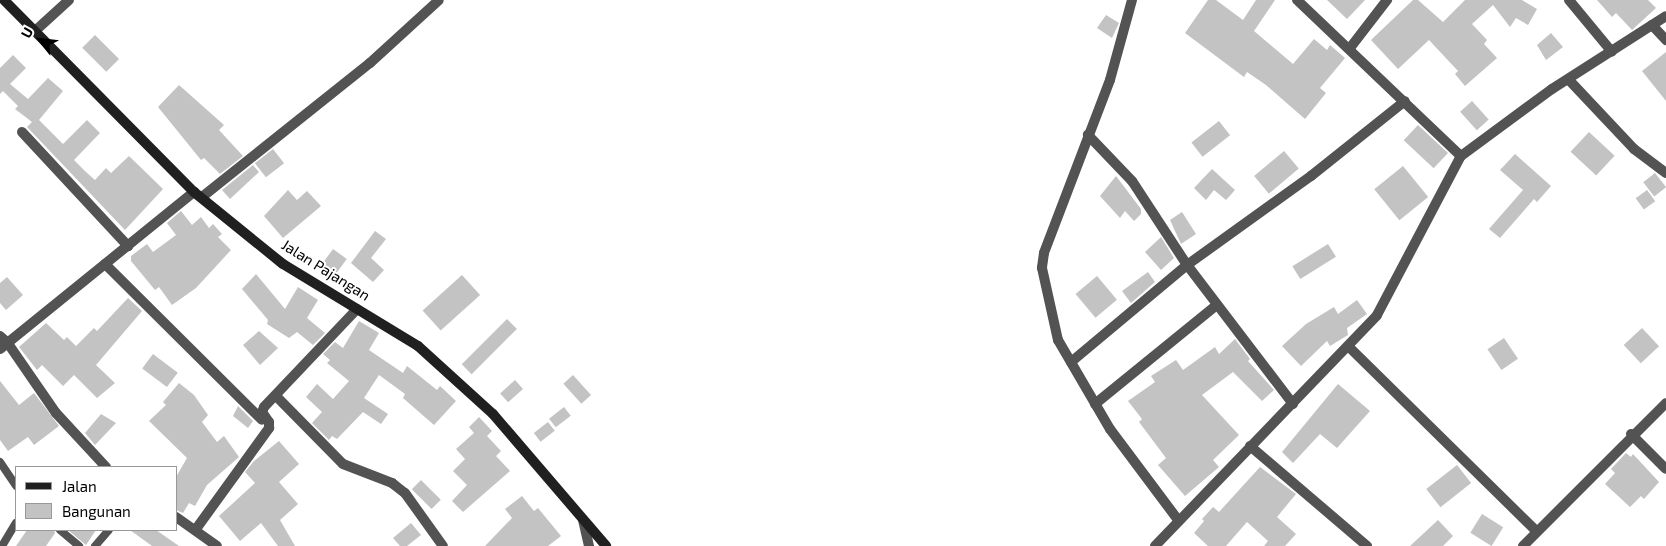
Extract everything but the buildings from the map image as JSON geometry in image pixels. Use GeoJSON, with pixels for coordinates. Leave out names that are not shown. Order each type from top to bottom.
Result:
{"type":"FeatureCollection","features":[{"type":"Feature","properties":{"kind":"main road","name":"Jalan Pajangan"},"geometry":{"type":"LineString","coordinates":[[4,3],[198,195],[283,264],[418,346],[493,414],[606,546]]}},
{"type":"Feature","properties":{"kind":"street"},"geometry":{"type":"LineString","coordinates":[[34,31],[69,0]]}},
{"type":"Feature","properties":{"kind":"street"},"geometry":{"type":"LineString","coordinates":[[105,466],[56,413],[2,342],[370,63],[439,0]]}},
{"type":"Feature","properties":{"kind":"street"},"geometry":{"type":"LineString","coordinates":[[1132,0],[1123,40],[1042,260],[1058,340],[1110,430],[1178,520]]}},
{"type":"Feature","properties":{"kind":"street"},"geometry":{"type":"LineString","coordinates":[[1297,0],[1350,48],[1461,156]]}},
{"type":"Feature","properties":{"kind":"street"},"geometry":{"type":"LineString","coordinates":[[1350,48],[1387,0]]}},
{"type":"Feature","properties":{"kind":"street"},"geometry":{"type":"LineString","coordinates":[[1569,0],[1612,52]]}},
{"type":"Feature","properties":{"kind":"street"},"geometry":{"type":"LineString","coordinates":[[1155,546],[1250,446],[1349,347],[1377,315],[1461,156],[1569,80],[1666,16]]}},
{"type":"Feature","properties":{"kind":"street"},"geometry":{"type":"LineString","coordinates":[[1652,25],[1666,40]]}},
{"type":"Feature","properties":{"kind":"street"},"geometry":{"type":"LineString","coordinates":[[1569,80],[1634,149],[1666,172]]}},
{"type":"Feature","properties":{"kind":"street"},"geometry":{"type":"LineString","coordinates":[[1071,362],[1187,265],[1311,176],[1405,101]]}},
{"type":"Feature","properties":{"kind":"street"},"geometry":{"type":"LineString","coordinates":[[22,132],[128,246]]}},
{"type":"Feature","properties":{"kind":"street"},"geometry":{"type":"LineString","coordinates":[[1088,135],[1132,181],[1187,265],[1293,404]]}},
{"type":"Feature","properties":{"kind":"street"},"geometry":{"type":"LineString","coordinates":[[105,264],[256,412],[267,430]]}},
{"type":"Feature","properties":{"kind":"street"},"geometry":{"type":"LineString","coordinates":[[1095,404],[1218,305]]}},
{"type":"Feature","properties":{"kind":"street"},"geometry":{"type":"LineString","coordinates":[[196,529],[267,430],[269,422],[262,410],[357,309]]}},
{"type":"Feature","properties":{"kind":"street"},"geometry":{"type":"LineString","coordinates":[[1349,347],[1536,531]]}},
{"type":"Feature","properties":{"kind":"street"},"geometry":{"type":"LineString","coordinates":[[276,396],[343,464],[392,483],[405,493],[443,546]]}},
{"type":"Feature","properties":{"kind":"street"},"geometry":{"type":"LineString","coordinates":[[1523,546],[1631,434],[1666,403]]}},
{"type":"Feature","properties":{"kind":"street"},"geometry":{"type":"LineString","coordinates":[[1631,434],[1666,469]]}},
{"type":"Feature","properties":{"kind":"street"},"geometry":{"type":"LineString","coordinates":[[1250,446],[1367,546]]}},
{"type":"Feature","properties":{"kind":"street"},"geometry":{"type":"LineString","coordinates":[[178,518],[196,529],[217,546]]}},
{"type":"Feature","properties":{"kind":"street"},"geometry":{"type":"LineString","coordinates":[[584,520],[589,546]]}},
{"type":"Feature","properties":{"kind":"lane"},"geometry":{"type":"LineString","coordinates":[[0,462],[15,484]]}},
{"type":"Feature","properties":{"kind":"lane"},"geometry":{"type":"LineString","coordinates":[[2,546],[15,525]]}},
{"type":"Feature","properties":{"kind":"lane"},"geometry":{"type":"LineString","coordinates":[[61,531],[79,546]]}},
{"type":"Feature","properties":{"kind":"lane"},"geometry":{"type":"LineString","coordinates":[[99,545],[108,531]]}}]}
